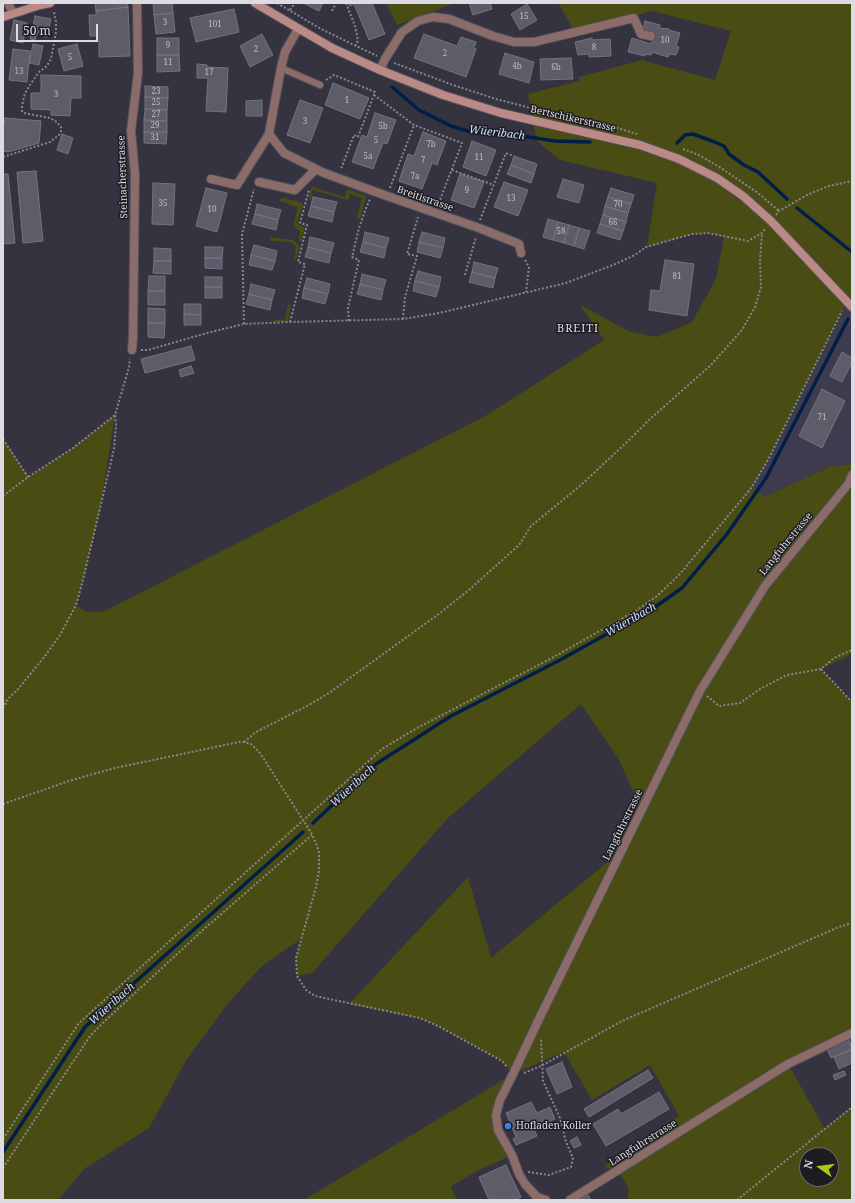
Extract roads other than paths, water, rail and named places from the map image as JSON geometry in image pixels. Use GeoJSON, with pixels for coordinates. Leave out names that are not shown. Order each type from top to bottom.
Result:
{"type":"FeatureCollection","features":[{"type":"Feature","properties":{"kind":"street"},"geometry":{"type":"LineString","coordinates":[[8,3],[13,13]]}},
{"type":"Feature","properties":{"kind":"street","name":"Steinacherstrasse"},"geometry":{"type":"LineString","coordinates":[[132,350],[134,338],[135,174],[131,131],[138,73],[137,3]]}},
{"type":"Feature","properties":{"kind":"street","name":"Bertschikerstrasse"},"geometry":{"type":"LineString","coordinates":[[255,3],[332,48],[380,70],[442,94],[501,113],[640,145],[680,159],[717,178],[743,196],[771,221],[849,305]]}},
{"type":"Feature","properties":{"kind":"street"},"geometry":{"type":"LineString","coordinates":[[3,17],[40,5],[51,6]]}},
{"type":"Feature","properties":{"kind":"street"},"geometry":{"type":"LineString","coordinates":[[380,70],[402,32],[418,21],[433,17],[449,19],[493,36],[514,42],[534,42],[634,18],[641,34],[651,36]]}},
{"type":"Feature","properties":{"kind":"street"},"geometry":{"type":"LineString","coordinates":[[211,179],[238,185],[269,134],[285,52],[298,29]]}},
{"type":"Feature","properties":{"kind":"street","name":"Breitistrasse"},"geometry":{"type":"LineString","coordinates":[[269,134],[284,153],[316,169],[519,244],[521,253]]}},
{"type":"Feature","properties":{"kind":"street"},"geometry":{"type":"LineString","coordinates":[[259,182],[295,190],[316,169]]}},
{"type":"Feature","properties":{"kind":"street","name":"Langfuhrstrasse"},"geometry":{"type":"LineString","coordinates":[[546,1200],[537,1197],[525,1184],[498,1130],[496,1115],[500,1100],[700,691],[765,586],[849,483],[852,475]]}},
{"type":"Feature","properties":{"kind":"street","name":"Langfuhrstrasse"},"geometry":{"type":"LineString","coordinates":[[570,1200],[788,1064],[852,1033]]}},
{"type":"Feature","properties":{"kind":"lane"},"geometry":{"type":"LineString","coordinates":[[281,68],[320,85]]}},
{"type":"Feature","properties":{"kind":"waterway","name":"Wüeribach"},"geometry":{"type":"LineString","coordinates":[[392,87],[419,110],[451,126],[475,133],[508,134],[555,141],[590,142]]}},
{"type":"Feature","properties":{"kind":"waterway","name":"Wüeribach"},"geometry":{"type":"LineString","coordinates":[[677,143],[685,135],[693,134],[724,146],[729,154],[744,165],[758,172],[787,199]]}},
{"type":"Feature","properties":{"kind":"waterway","name":"Wüeribach"},"geometry":{"type":"LineString","coordinates":[[797,208],[852,252]]}},
{"type":"Feature","properties":{"kind":"waterway","name":"Wüeribach"},"geometry":{"type":"LineString","coordinates":[[313,823],[376,764],[451,716],[560,660],[652,609],[682,588],[727,534],[766,478],[848,319]]}},
{"type":"Feature","properties":{"kind":"waterway","name":"Wüeribach"},"geometry":{"type":"LineString","coordinates":[[3,1152],[85,1027],[303,832]]}},
{"type":"Feature","properties":{"kind":"place","name":"Hofladen Koller"},"geometry":{"type":"Point","coordinates":[508,1126]}},
{"type":"Feature","properties":{"kind":"district","name":"BREITI"},"geometry":{"type":"Point","coordinates":[578,329]}}]}
